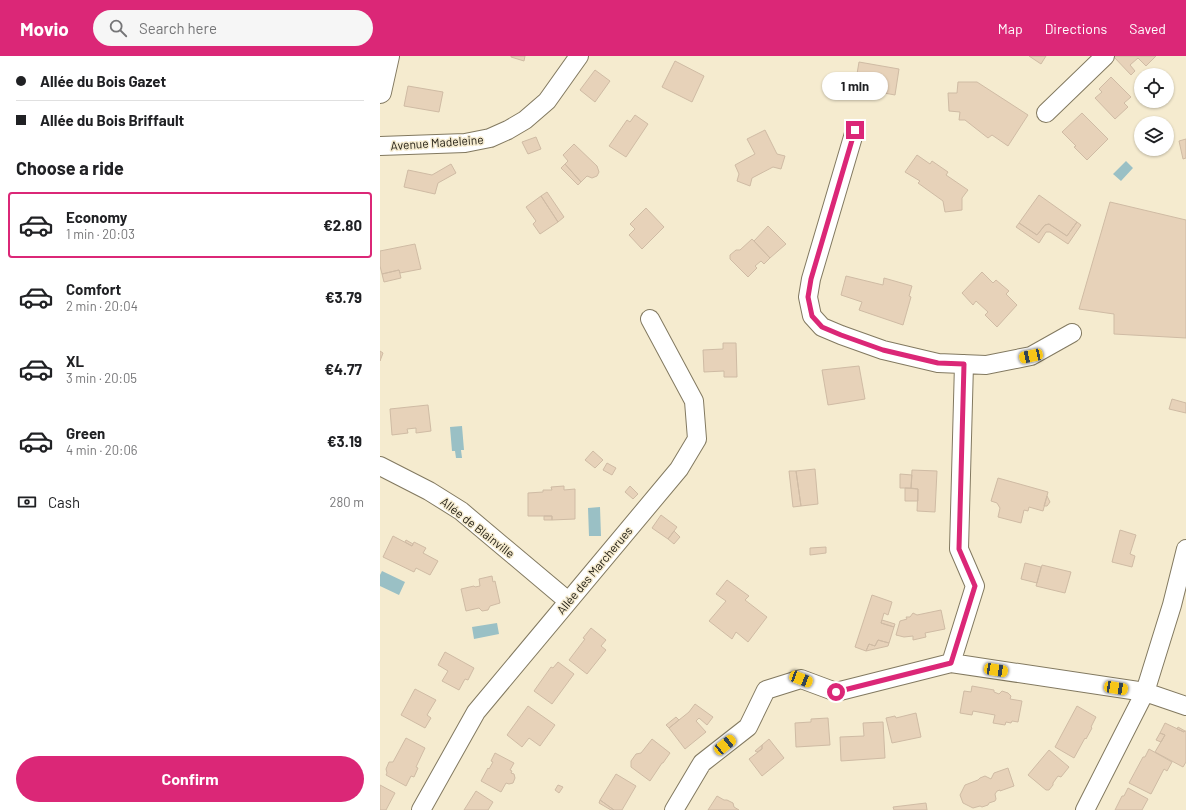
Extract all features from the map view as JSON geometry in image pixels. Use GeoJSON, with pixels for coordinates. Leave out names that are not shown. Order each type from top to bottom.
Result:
{"type":"FeatureCollection","features":[{"type":"Feature","properties":{"kind":"street"},"geometry":{"type":"LineString","coordinates":[[380,92],[388,56]]}},
{"type":"Feature","properties":{"kind":"street","name":"Avenue Madeleine"},"geometry":{"type":"LineString","coordinates":[[380,146],[465,143],[490,138],[508,130],[525,120],[547,101],[579,56]]}},
{"type":"Feature","properties":{"kind":"street"},"geometry":{"type":"LineString","coordinates":[[1046,113],[1105,56]]}},
{"type":"Feature","properties":{"kind":"street"},"geometry":{"type":"LineString","coordinates":[[855,130],[811,279],[808,297],[812,316],[822,327],[883,350],[938,363],[986,365],[1031,356],[1072,333]]}},
{"type":"Feature","properties":{"kind":"street","name":"Allée des Marcherues"},"geometry":{"type":"LineString","coordinates":[[421,810],[476,712],[679,469],[697,439],[694,401],[650,319]]}},
{"type":"Feature","properties":{"kind":"street"},"geometry":{"type":"LineString","coordinates":[[951,663],[975,586],[959,549],[964,364]]}},
{"type":"Feature","properties":{"kind":"street","name":"Allée de Blainville"},"geometry":{"type":"LineString","coordinates":[[380,466],[435,494],[461,511],[568,601]]}},
{"type":"Feature","properties":{"kind":"street"},"geometry":{"type":"LineString","coordinates":[[1085,810],[1145,692],[1172,605],[1186,549]]}},
{"type":"Feature","properties":{"kind":"street"},"geometry":{"type":"LineString","coordinates":[[674,810],[702,763],[748,727],[766,690],[801,679],[836,692],[951,663],[1145,692],[1186,706]]}},
{"type":"Feature","properties":{"kind":"water"},"geometry":{"type":"Polygon","coordinates":[[[1126,161],[1133,168],[1121,181],[1113,174],[1126,161]]]}},
{"type":"Feature","properties":{"kind":"water"},"geometry":{"type":"Polygon","coordinates":[[[462,426],[464,450],[461,450],[462,458],[456,458],[455,451],[452,451],[450,427],[462,426]]]}},
{"type":"Feature","properties":{"kind":"water"},"geometry":{"type":"Polygon","coordinates":[[[600,507],[601,536],[589,536],[588,508],[600,507]]]}},
{"type":"Feature","properties":{"kind":"water"},"geometry":{"type":"Polygon","coordinates":[[[382,571],[405,582],[399,595],[380,586],[380,575],[382,571]]]}},
{"type":"Feature","properties":{"kind":"water"},"geometry":{"type":"Polygon","coordinates":[[[497,623],[499,634],[474,639],[472,627],[497,623]]]}},
{"type":"Feature","properties":{"kind":"building"},"geometry":{"type":"Polygon","coordinates":[[[511,56],[525,56],[524,61],[511,56]]]}},
{"type":"Feature","properties":{"kind":"building"},"geometry":{"type":"Polygon","coordinates":[[[1029,56],[1046,56],[1041,64],[1029,56]]]}},
{"type":"Feature","properties":{"kind":"building"},"geometry":{"type":"Polygon","coordinates":[[[1113,56],[1156,56],[1146,66],[1138,58],[1130,65],[1134,70],[1131,75],[1113,56]]]}},
{"type":"Feature","properties":{"kind":"building"},"geometry":{"type":"Polygon","coordinates":[[[675,61],[704,76],[692,102],[662,87],[675,61]]]}},
{"type":"Feature","properties":{"kind":"building"},"geometry":{"type":"Polygon","coordinates":[[[859,62],[899,69],[895,95],[851,85],[849,82],[850,75],[853,73],[857,74],[859,62]]]}},
{"type":"Feature","properties":{"kind":"building"},"geometry":{"type":"Polygon","coordinates":[[[595,70],[610,81],[595,102],[580,90],[595,70]]]}},
{"type":"Feature","properties":{"kind":"building"},"geometry":{"type":"Polygon","coordinates":[[[1111,77],[1131,97],[1124,103],[1128,107],[1115,119],[1095,98],[1102,92],[1099,89],[1111,77]]]}},
{"type":"Feature","properties":{"kind":"building"},"geometry":{"type":"Polygon","coordinates":[[[958,82],[977,82],[1028,115],[1008,146],[992,135],[988,138],[965,120],[959,120],[960,112],[949,111],[948,93],[957,93],[958,82]]]}},
{"type":"Feature","properties":{"kind":"building"},"geometry":{"type":"Polygon","coordinates":[[[408,86],[443,92],[439,112],[404,106],[408,86]]]}},
{"type":"Feature","properties":{"kind":"building"},"geometry":{"type":"Polygon","coordinates":[[[1082,113],[1108,139],[1087,160],[1062,132],[1082,113]]]}},
{"type":"Feature","properties":{"kind":"building"},"geometry":{"type":"Polygon","coordinates":[[[635,115],[648,124],[626,157],[609,146],[627,120],[630,122],[635,115]]]}},
{"type":"Feature","properties":{"kind":"building"},"geometry":{"type":"Polygon","coordinates":[[[765,130],[777,154],[785,156],[781,169],[773,167],[752,178],[750,186],[737,181],[739,174],[735,165],[755,154],[747,139],[765,130]]]}},
{"type":"Feature","properties":{"kind":"building"},"geometry":{"type":"Polygon","coordinates":[[[536,137],[541,149],[528,154],[522,142],[536,137]]]}},
{"type":"Feature","properties":{"kind":"building"},"geometry":{"type":"Polygon","coordinates":[[[1186,139],[1186,158],[1183,159],[1179,141],[1186,139]]]}},
{"type":"Feature","properties":{"kind":"building"},"geometry":{"type":"Polygon","coordinates":[[[574,144],[597,166],[599,172],[597,176],[592,178],[587,176],[581,182],[565,164],[568,161],[563,155],[574,144]]]}},
{"type":"Feature","properties":{"kind":"building"},"geometry":{"type":"Polygon","coordinates":[[[917,155],[930,164],[932,161],[948,172],[946,175],[968,190],[962,198],[962,210],[945,212],[943,201],[918,183],[920,181],[905,172],[917,155]]]}},
{"type":"Feature","properties":{"kind":"building"},"geometry":{"type":"Polygon","coordinates":[[[451,164],[456,173],[438,183],[435,194],[404,187],[408,170],[432,175],[451,164]]]}},
{"type":"Feature","properties":{"kind":"building"},"geometry":{"type":"Polygon","coordinates":[[[565,164],[581,182],[578,185],[561,168],[565,164]]]}},
{"type":"Feature","properties":{"kind":"building"},"geometry":{"type":"Polygon","coordinates":[[[547,192],[564,217],[558,222],[541,196],[547,192]]]}},
{"type":"Feature","properties":{"kind":"building"},"geometry":{"type":"Polygon","coordinates":[[[1039,195],[1077,222],[1067,236],[1049,224],[1045,225],[1037,235],[1019,223],[1039,195]]]}},
{"type":"Feature","properties":{"kind":"building"},"geometry":{"type":"Polygon","coordinates":[[[541,196],[558,222],[540,234],[533,224],[536,221],[526,207],[541,196]]]}},
{"type":"Feature","properties":{"kind":"building"},"geometry":{"type":"Polygon","coordinates":[[[1110,202],[1186,220],[1186,338],[1114,334],[1114,314],[1079,309],[1110,202]]]}},
{"type":"Feature","properties":{"kind":"building"},"geometry":{"type":"Polygon","coordinates":[[[646,208],[664,227],[642,249],[629,235],[635,229],[630,224],[646,208]]]}},
{"type":"Feature","properties":{"kind":"building"},"geometry":{"type":"Polygon","coordinates":[[[1077,222],[1081,225],[1068,244],[1050,232],[1046,232],[1039,243],[1016,227],[1019,223],[1037,235],[1045,225],[1049,224],[1067,236],[1077,222]]]}},
{"type":"Feature","properties":{"kind":"building"},"geometry":{"type":"Polygon","coordinates":[[[768,226],[786,244],[770,258],[754,241],[768,226]]]}},
{"type":"Feature","properties":{"kind":"building"},"geometry":{"type":"Polygon","coordinates":[[[752,239],[770,258],[764,264],[761,261],[755,266],[757,268],[748,277],[730,259],[730,255],[736,250],[740,250],[752,239]]]}},
{"type":"Feature","properties":{"kind":"building"},"geometry":{"type":"Polygon","coordinates":[[[415,244],[421,269],[400,273],[399,270],[382,274],[380,266],[380,251],[415,244]]]}},
{"type":"Feature","properties":{"kind":"building"},"geometry":{"type":"Polygon","coordinates":[[[399,270],[401,278],[384,282],[382,274],[399,270]]]}},
{"type":"Feature","properties":{"kind":"building"},"geometry":{"type":"Polygon","coordinates":[[[982,272],[993,283],[996,280],[1009,291],[1006,294],[1017,305],[997,327],[985,315],[988,312],[976,301],[973,305],[962,293],[982,272]]]}},
{"type":"Feature","properties":{"kind":"building"},"geometry":{"type":"Polygon","coordinates":[[[846,276],[883,285],[884,278],[912,286],[909,296],[911,297],[903,325],[859,310],[862,302],[841,295],[846,276]]]}},
{"type":"Feature","properties":{"kind":"building"},"geometry":{"type":"Polygon","coordinates":[[[723,343],[736,343],[737,377],[724,377],[724,371],[704,372],[703,350],[723,349],[723,343]]]}},
{"type":"Feature","properties":{"kind":"building"},"geometry":{"type":"Polygon","coordinates":[[[380,351],[383,353],[380,361],[380,351]]]}},
{"type":"Feature","properties":{"kind":"building"},"geometry":{"type":"Polygon","coordinates":[[[859,366],[865,399],[828,405],[822,370],[859,366]]]}},
{"type":"Feature","properties":{"kind":"building"},"geometry":{"type":"Polygon","coordinates":[[[1172,399],[1186,403],[1186,413],[1169,409],[1172,399]]]}},
{"type":"Feature","properties":{"kind":"building"},"geometry":{"type":"Polygon","coordinates":[[[428,405],[431,431],[416,433],[416,428],[407,429],[408,433],[392,435],[390,409],[428,405]]]}},
{"type":"Feature","properties":{"kind":"building"},"geometry":{"type":"Polygon","coordinates":[[[593,451],[603,460],[595,468],[585,460],[593,451]]]}},
{"type":"Feature","properties":{"kind":"building"},"geometry":{"type":"Polygon","coordinates":[[[607,463],[616,468],[612,475],[603,470],[607,463]]]}},
{"type":"Feature","properties":{"kind":"building"},"geometry":{"type":"Polygon","coordinates":[[[815,469],[818,504],[801,506],[796,471],[815,469]]]}},
{"type":"Feature","properties":{"kind":"building"},"geometry":{"type":"Polygon","coordinates":[[[912,470],[937,471],[935,512],[917,511],[918,489],[911,488],[912,470]]]}},
{"type":"Feature","properties":{"kind":"building"},"geometry":{"type":"Polygon","coordinates":[[[789,471],[796,471],[801,506],[793,507],[789,471]]]}},
{"type":"Feature","properties":{"kind":"building"},"geometry":{"type":"Polygon","coordinates":[[[900,474],[912,475],[911,488],[900,488],[900,474]]]}},
{"type":"Feature","properties":{"kind":"building"},"geometry":{"type":"Polygon","coordinates":[[[998,478],[1048,492],[1043,511],[1029,507],[1028,511],[1024,510],[1021,523],[998,517],[1000,508],[997,503],[991,501],[998,478]]]}},
{"type":"Feature","properties":{"kind":"building"},"geometry":{"type":"Polygon","coordinates":[[[564,486],[564,490],[575,489],[575,519],[552,520],[552,516],[528,516],[528,493],[543,492],[543,490],[552,490],[551,487],[564,486]]]}},
{"type":"Feature","properties":{"kind":"building"},"geometry":{"type":"Polygon","coordinates":[[[630,486],[638,494],[633,499],[625,492],[630,486]]]}},
{"type":"Feature","properties":{"kind":"building"},"geometry":{"type":"Polygon","coordinates":[[[905,488],[918,489],[918,501],[905,501],[905,488]]]}},
{"type":"Feature","properties":{"kind":"building"},"geometry":{"type":"Polygon","coordinates":[[[1047,496],[1050,502],[1047,506],[1044,506],[1047,496]]]}},
{"type":"Feature","properties":{"kind":"building"},"geometry":{"type":"Polygon","coordinates":[[[661,515],[677,527],[668,539],[652,528],[661,515]]]}},
{"type":"Feature","properties":{"kind":"building"},"geometry":{"type":"Polygon","coordinates":[[[544,516],[552,516],[552,520],[544,520],[544,516]]]}},
{"type":"Feature","properties":{"kind":"building"},"geometry":{"type":"Polygon","coordinates":[[[1120,530],[1136,535],[1130,554],[1135,556],[1132,567],[1112,562],[1120,530]]]}},
{"type":"Feature","properties":{"kind":"building"},"geometry":{"type":"Polygon","coordinates":[[[674,531],[680,537],[674,544],[668,539],[674,531]]]}},
{"type":"Feature","properties":{"kind":"building"},"geometry":{"type":"Polygon","coordinates":[[[393,536],[412,546],[414,542],[426,548],[423,553],[438,561],[430,575],[416,568],[414,572],[383,557],[393,536]]]}},
{"type":"Feature","properties":{"kind":"building"},"geometry":{"type":"Polygon","coordinates":[[[406,540],[413,544],[412,546],[405,542],[406,540]]]}},
{"type":"Feature","properties":{"kind":"building"},"geometry":{"type":"Polygon","coordinates":[[[826,547],[826,553],[810,555],[810,548],[826,547]]]}},
{"type":"Feature","properties":{"kind":"building"},"geometry":{"type":"Polygon","coordinates":[[[1025,563],[1041,567],[1037,583],[1021,579],[1025,563]]]}},
{"type":"Feature","properties":{"kind":"building"},"geometry":{"type":"Polygon","coordinates":[[[1042,565],[1071,572],[1065,593],[1036,586],[1042,565]]]}},
{"type":"Feature","properties":{"kind":"building"},"geometry":{"type":"Polygon","coordinates":[[[492,576],[493,582],[495,581],[500,603],[490,606],[488,610],[482,611],[479,608],[466,611],[461,589],[480,586],[479,579],[492,576]]]}},
{"type":"Feature","properties":{"kind":"building"},"geometry":{"type":"Polygon","coordinates":[[[727,580],[749,596],[745,600],[767,617],[748,642],[736,632],[732,639],[709,621],[726,601],[716,594],[727,580]]]}},
{"type":"Feature","properties":{"kind":"building"},"geometry":{"type":"Polygon","coordinates":[[[872,595],[892,602],[888,615],[884,613],[881,623],[894,627],[889,643],[878,640],[875,646],[869,644],[866,651],[855,647],[872,595]]]}},
{"type":"Feature","properties":{"kind":"building"},"geometry":{"type":"Polygon","coordinates":[[[941,610],[945,629],[925,633],[926,637],[913,640],[913,636],[904,637],[896,635],[900,621],[907,619],[906,617],[910,617],[913,613],[917,615],[941,610]]]}},
{"type":"Feature","properties":{"kind":"building"},"geometry":{"type":"Polygon","coordinates":[[[882,620],[895,624],[894,627],[881,623],[882,620]]]}},
{"type":"Feature","properties":{"kind":"building"},"geometry":{"type":"Polygon","coordinates":[[[591,628],[606,640],[601,646],[606,650],[587,674],[569,660],[585,639],[583,638],[591,628]]]}},
{"type":"Feature","properties":{"kind":"building"},"geometry":{"type":"Polygon","coordinates":[[[878,640],[889,643],[888,646],[866,651],[869,644],[875,646],[878,640]]]}},
{"type":"Feature","properties":{"kind":"building"},"geometry":{"type":"Polygon","coordinates":[[[445,652],[474,668],[468,680],[465,679],[459,690],[442,681],[448,671],[438,665],[445,652]]]}},
{"type":"Feature","properties":{"kind":"building"},"geometry":{"type":"Polygon","coordinates":[[[558,662],[574,674],[552,704],[534,691],[551,667],[553,668],[558,662]]]}},
{"type":"Feature","properties":{"kind":"building"},"geometry":{"type":"Polygon","coordinates":[[[972,686],[994,690],[994,692],[999,694],[1002,691],[1011,696],[1010,699],[1022,701],[1018,722],[1006,722],[1005,725],[993,723],[995,715],[973,711],[972,715],[960,713],[964,691],[971,692],[972,686]]]}},
{"type":"Feature","properties":{"kind":"building"},"geometry":{"type":"Polygon","coordinates":[[[415,689],[436,700],[427,715],[431,718],[425,728],[401,715],[415,689]]]}},
{"type":"Feature","properties":{"kind":"building"},"geometry":{"type":"Polygon","coordinates":[[[695,704],[713,717],[707,725],[699,718],[696,721],[706,732],[685,749],[669,728],[689,712],[695,704]]]}},
{"type":"Feature","properties":{"kind":"building"},"geometry":{"type":"Polygon","coordinates":[[[528,706],[555,725],[540,746],[529,738],[522,747],[507,735],[528,706]]]}},
{"type":"Feature","properties":{"kind":"building"},"geometry":{"type":"Polygon","coordinates":[[[1077,706],[1096,717],[1091,727],[1092,728],[1074,758],[1055,747],[1077,706]]]}},
{"type":"Feature","properties":{"kind":"building"},"geometry":{"type":"Polygon","coordinates":[[[916,713],[921,737],[892,743],[886,718],[895,716],[896,718],[916,713]]]}},
{"type":"Feature","properties":{"kind":"building"},"geometry":{"type":"Polygon","coordinates":[[[676,717],[679,720],[669,728],[666,725],[676,717]]]}},
{"type":"Feature","properties":{"kind":"building"},"geometry":{"type":"Polygon","coordinates":[[[828,718],[830,745],[796,747],[795,723],[811,722],[811,719],[828,718]]]}},
{"type":"Feature","properties":{"kind":"building"},"geometry":{"type":"Polygon","coordinates":[[[883,722],[885,758],[841,761],[840,737],[864,736],[863,723],[883,722]]]}},
{"type":"Feature","properties":{"kind":"building"},"geometry":{"type":"Polygon","coordinates":[[[1165,723],[1184,732],[1186,731],[1186,762],[1183,767],[1155,752],[1165,735],[1160,733],[1165,723]]]}},
{"type":"Feature","properties":{"kind":"building"},"geometry":{"type":"Polygon","coordinates":[[[1178,727],[1185,731],[1184,732],[1177,729],[1178,727]]]}},
{"type":"Feature","properties":{"kind":"building"},"geometry":{"type":"Polygon","coordinates":[[[1160,733],[1165,735],[1161,742],[1156,740],[1160,733]]]}},
{"type":"Feature","properties":{"kind":"building"},"geometry":{"type":"Polygon","coordinates":[[[406,738],[425,748],[416,767],[418,768],[414,777],[411,776],[406,786],[386,775],[386,769],[389,762],[393,762],[406,738]]]}},
{"type":"Feature","properties":{"kind":"building"},"geometry":{"type":"Polygon","coordinates":[[[652,739],[670,753],[650,781],[631,767],[631,761],[636,754],[641,753],[652,739]]]}},
{"type":"Feature","properties":{"kind":"building"},"geometry":{"type":"Polygon","coordinates":[[[769,739],[784,758],[762,776],[749,759],[762,749],[762,745],[769,739]]]}},
{"type":"Feature","properties":{"kind":"building"},"geometry":{"type":"Polygon","coordinates":[[[762,745],[762,749],[757,752],[755,751],[762,745]]]}},
{"type":"Feature","properties":{"kind":"building"},"geometry":{"type":"Polygon","coordinates":[[[1149,749],[1172,762],[1167,771],[1164,769],[1151,794],[1129,783],[1149,749]]]}},
{"type":"Feature","properties":{"kind":"building"},"geometry":{"type":"Polygon","coordinates":[[[1049,750],[1069,767],[1061,777],[1058,776],[1049,790],[1046,790],[1028,775],[1049,750]]]}},
{"type":"Feature","properties":{"kind":"building"},"geometry":{"type":"Polygon","coordinates":[[[495,753],[514,763],[510,770],[512,771],[511,773],[514,774],[515,778],[513,783],[506,783],[501,792],[481,781],[493,762],[491,761],[495,753]]]}},
{"type":"Feature","properties":{"kind":"building"},"geometry":{"type":"Polygon","coordinates":[[[1008,768],[1014,786],[997,791],[995,794],[995,801],[982,807],[980,806],[973,808],[963,803],[960,795],[965,785],[985,776],[991,779],[994,773],[1008,768]]]}},
{"type":"Feature","properties":{"kind":"building"},"geometry":{"type":"Polygon","coordinates":[[[616,774],[636,786],[622,810],[614,810],[600,800],[616,774]]]}},
{"type":"Feature","properties":{"kind":"building"},"geometry":{"type":"Polygon","coordinates":[[[380,785],[395,793],[386,810],[380,810],[380,785]]]}},
{"type":"Feature","properties":{"kind":"building"},"geometry":{"type":"Polygon","coordinates":[[[558,785],[563,787],[559,793],[555,790],[558,785]]]}},
{"type":"Feature","properties":{"kind":"building"},"geometry":{"type":"Polygon","coordinates":[[[1128,788],[1148,799],[1142,810],[1115,810],[1128,788]]]}},
{"type":"Feature","properties":{"kind":"building"},"geometry":{"type":"Polygon","coordinates":[[[476,791],[493,802],[488,810],[464,810],[476,791]]]}},
{"type":"Feature","properties":{"kind":"building"},"geometry":{"type":"Polygon","coordinates":[[[717,796],[733,803],[734,807],[739,810],[708,810],[717,796]]]}},
{"type":"Feature","properties":{"kind":"building"},"geometry":{"type":"Polygon","coordinates":[[[600,800],[614,810],[611,810],[599,803],[600,800]]]}},
{"type":"Feature","properties":{"kind":"building"},"geometry":{"type":"Polygon","coordinates":[[[926,803],[927,810],[894,810],[893,807],[926,803]]]}},
{"type":"Feature","properties":{"kind":"route"},"geometry":{"type":"LineString","coordinates":[[836,692],[951,663],[975,586],[959,549],[964,364],[938,363],[883,350],[822,327],[812,316],[808,297],[811,279],[855,130]]}}]}
